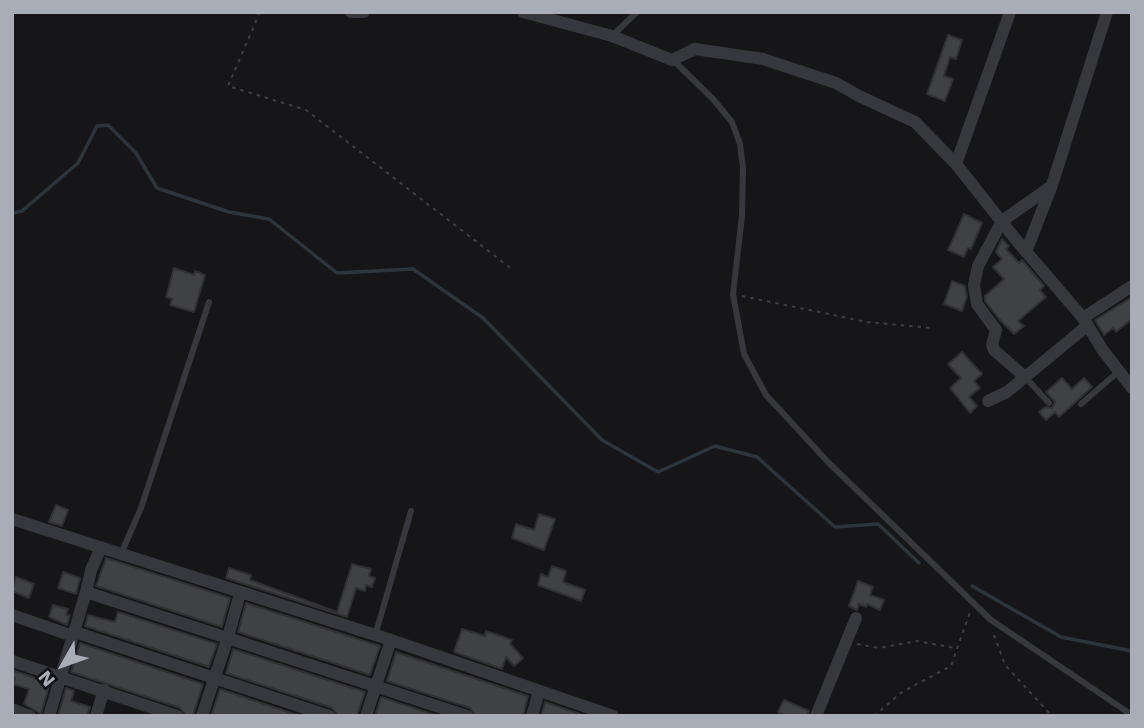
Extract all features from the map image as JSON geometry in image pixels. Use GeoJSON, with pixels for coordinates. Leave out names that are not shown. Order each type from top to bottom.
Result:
{"type":"FeatureCollection","features":[{"type":"Feature","properties":{"kind":"street"},"geometry":{"type":"LineString","coordinates":[[351,12],[364,12]]}},
{"type":"Feature","properties":{"kind":"street"},"geometry":{"type":"LineString","coordinates":[[523,12],[612,36],[673,60],[695,49],[763,59],[836,83],[915,122],[956,164],[1085,321],[1132,388]]}},
{"type":"Feature","properties":{"kind":"street"},"geometry":{"type":"LineString","coordinates":[[956,164],[1010,12]]}},
{"type":"Feature","properties":{"kind":"street"},"geometry":{"type":"LineString","coordinates":[[1026,252],[1052,185],[1107,12]]}},
{"type":"Feature","properties":{"kind":"street"},"geometry":{"type":"LineString","coordinates":[[1024,376],[994,350],[992,345],[996,330],[977,304],[974,285],[978,266],[1002,221],[1052,185]]}},
{"type":"Feature","properties":{"kind":"street"},"geometry":{"type":"LineString","coordinates":[[988,401],[1007,392],[1085,321],[1132,286]]}},
{"type":"Feature","properties":{"kind":"street"},"geometry":{"type":"LineString","coordinates":[[12,519],[391,640],[613,716]]}},
{"type":"Feature","properties":{"kind":"street"},"geometry":{"type":"LineString","coordinates":[[49,716],[91,570],[101,547]]}},
{"type":"Feature","properties":{"kind":"street"},"geometry":{"type":"LineString","coordinates":[[86,592],[467,716]]}},
{"type":"Feature","properties":{"kind":"street"},"geometry":{"type":"LineString","coordinates":[[202,716],[240,593]]}},
{"type":"Feature","properties":{"kind":"street"},"geometry":{"type":"LineString","coordinates":[[12,615],[329,716]]}},
{"type":"Feature","properties":{"kind":"street"},"geometry":{"type":"LineString","coordinates":[[816,716],[856,618]]}},
{"type":"Feature","properties":{"kind":"street"},"geometry":{"type":"LineString","coordinates":[[366,716],[391,640]]}},
{"type":"Feature","properties":{"kind":"street"},"geometry":{"type":"LineString","coordinates":[[12,661],[104,690],[142,710],[177,716]]}},
{"type":"Feature","properties":{"kind":"street"},"geometry":{"type":"LineString","coordinates":[[96,716],[104,690]]}},
{"type":"Feature","properties":{"kind":"street"},"geometry":{"type":"LineString","coordinates":[[532,716],[539,691]]}},
{"type":"Feature","properties":{"kind":"street"},"geometry":{"type":"LineString","coordinates":[[12,709],[30,716]]}},
{"type":"Feature","properties":{"kind":"lane"},"geometry":{"type":"LineString","coordinates":[[612,36],[636,12]]}},
{"type":"Feature","properties":{"kind":"lane"},"geometry":{"type":"LineString","coordinates":[[673,60],[732,122],[740,144],[743,168],[742,216],[733,293],[744,354],[765,395],[829,463],[991,620],[1132,715]]}},
{"type":"Feature","properties":{"kind":"lane"},"geometry":{"type":"LineString","coordinates":[[121,554],[141,508],[209,302]]}},
{"type":"Feature","properties":{"kind":"lane"},"geometry":{"type":"LineString","coordinates":[[1081,404],[1119,371]]}},
{"type":"Feature","properties":{"kind":"lane"},"geometry":{"type":"LineString","coordinates":[[1024,376],[1049,403]]}},
{"type":"Feature","properties":{"kind":"lane"},"geometry":{"type":"LineString","coordinates":[[375,635],[411,510]]}},
{"type":"Feature","properties":{"kind":"path"},"geometry":{"type":"LineString","coordinates":[[260,12],[228,86],[306,110],[513,270]]}},
{"type":"Feature","properties":{"kind":"path"},"geometry":{"type":"LineString","coordinates":[[733,293],[867,322],[931,328]]}},
{"type":"Feature","properties":{"kind":"path"},"geometry":{"type":"LineString","coordinates":[[874,716],[902,692],[951,666],[973,603]]}},
{"type":"Feature","properties":{"kind":"path"},"geometry":{"type":"LineString","coordinates":[[991,620],[1004,665],[1052,716]]}},
{"type":"Feature","properties":{"kind":"path"},"geometry":{"type":"LineString","coordinates":[[846,642],[879,648],[917,641],[957,648]]}},
{"type":"Feature","properties":{"kind":"building"},"geometry":{"type":"Polygon","coordinates":[[[948,35],[962,40],[956,59],[950,57],[944,76],[953,79],[945,101],[927,94],[948,35]]]}},
{"type":"Feature","properties":{"kind":"building"},"geometry":{"type":"Polygon","coordinates":[[[964,214],[982,223],[971,249],[968,248],[964,257],[948,250],[964,214]]]}},
{"type":"Feature","properties":{"kind":"building"},"geometry":{"type":"Polygon","coordinates":[[[1002,239],[1009,246],[1006,249],[1019,263],[1022,260],[1044,286],[1040,290],[1046,297],[1018,321],[1024,326],[1014,334],[985,301],[985,296],[1004,279],[993,267],[1002,259],[996,252],[1002,239]]]}},
{"type":"Feature","properties":{"kind":"building"},"geometry":{"type":"Polygon","coordinates":[[[174,268],[194,275],[195,271],[205,275],[194,312],[170,305],[172,299],[166,297],[174,268]]]}},
{"type":"Feature","properties":{"kind":"building"},"geometry":{"type":"Polygon","coordinates":[[[952,281],[965,286],[967,297],[962,311],[944,304],[952,281]]]}},
{"type":"Feature","properties":{"kind":"building"},"geometry":{"type":"Polygon","coordinates":[[[1132,297],[1132,319],[1116,332],[1113,328],[1104,335],[1095,320],[1132,297]]]}},
{"type":"Feature","properties":{"kind":"building"},"geometry":{"type":"Polygon","coordinates":[[[962,352],[982,374],[974,381],[980,388],[969,397],[977,406],[970,413],[950,388],[961,378],[948,364],[962,352]]]}},
{"type":"Feature","properties":{"kind":"building"},"geometry":{"type":"Polygon","coordinates":[[[1062,378],[1072,389],[1084,378],[1092,387],[1059,417],[1055,412],[1046,420],[1039,412],[1045,407],[1052,408],[1055,402],[1046,392],[1062,378]]]}},
{"type":"Feature","properties":{"kind":"building"},"geometry":{"type":"Polygon","coordinates":[[[56,505],[68,510],[62,526],[49,522],[56,505]]]}},
{"type":"Feature","properties":{"kind":"building"},"geometry":{"type":"Polygon","coordinates":[[[539,514],[555,519],[544,550],[512,538],[516,524],[534,530],[539,514]]]}},
{"type":"Feature","properties":{"kind":"building"},"geometry":{"type":"Polygon","coordinates":[[[106,558],[230,598],[222,627],[96,586],[106,558]]]}},
{"type":"Feature","properties":{"kind":"building"},"geometry":{"type":"Polygon","coordinates":[[[352,564],[371,569],[369,576],[375,578],[372,587],[366,585],[365,591],[356,588],[347,617],[226,578],[229,568],[251,575],[250,580],[337,612],[352,564]]]}},
{"type":"Feature","properties":{"kind":"building"},"geometry":{"type":"Polygon","coordinates":[[[552,566],[566,571],[563,582],[585,590],[581,601],[538,585],[541,574],[548,577],[552,566]]]}},
{"type":"Feature","properties":{"kind":"building"},"geometry":{"type":"Polygon","coordinates":[[[63,572],[80,578],[76,594],[58,588],[63,572]]]}},
{"type":"Feature","properties":{"kind":"building"},"geometry":{"type":"Polygon","coordinates":[[[16,577],[34,584],[29,598],[12,591],[16,577]]]}},
{"type":"Feature","properties":{"kind":"building"},"geometry":{"type":"Polygon","coordinates":[[[858,581],[873,587],[870,595],[884,600],[880,610],[867,604],[866,607],[859,604],[857,610],[849,606],[858,581]]]}},
{"type":"Feature","properties":{"kind":"building"},"geometry":{"type":"Polygon","coordinates":[[[246,603],[380,646],[370,675],[238,632],[246,603]]]}},
{"type":"Feature","properties":{"kind":"building"},"geometry":{"type":"Polygon","coordinates":[[[53,605],[68,609],[66,615],[70,615],[67,625],[49,617],[53,605]]]}},
{"type":"Feature","properties":{"kind":"building"},"geometry":{"type":"Polygon","coordinates":[[[118,612],[217,644],[209,667],[85,626],[88,615],[115,622],[118,612]]]}},
{"type":"Feature","properties":{"kind":"building"},"geometry":{"type":"Polygon","coordinates":[[[462,629],[485,636],[486,631],[512,640],[510,644],[523,658],[514,666],[506,657],[502,669],[454,652],[462,629]]]}},
{"type":"Feature","properties":{"kind":"building"},"geometry":{"type":"Polygon","coordinates":[[[80,643],[203,684],[193,716],[186,716],[180,708],[71,672],[80,643]]]}},
{"type":"Feature","properties":{"kind":"building"},"geometry":{"type":"Polygon","coordinates":[[[233,649],[365,692],[357,716],[338,716],[332,708],[226,673],[233,649]]]}},
{"type":"Feature","properties":{"kind":"building"},"geometry":{"type":"Polygon","coordinates":[[[396,652],[528,696],[523,716],[476,716],[470,708],[387,681],[396,652]]]}},
{"type":"Feature","properties":{"kind":"building"},"geometry":{"type":"Polygon","coordinates":[[[12,670],[50,683],[41,714],[24,704],[29,689],[13,684],[15,678],[12,677],[12,670]]]}},
{"type":"Feature","properties":{"kind":"building"},"geometry":{"type":"Polygon","coordinates":[[[66,688],[74,691],[71,701],[90,707],[87,716],[58,716],[66,688]]]}},
{"type":"Feature","properties":{"kind":"building"},"geometry":{"type":"Polygon","coordinates":[[[220,689],[300,716],[211,716],[220,689]]]}},
{"type":"Feature","properties":{"kind":"building"},"geometry":{"type":"Polygon","coordinates":[[[381,697],[438,716],[375,716],[381,697]]]}},
{"type":"Feature","properties":{"kind":"building"},"geometry":{"type":"Polygon","coordinates":[[[784,700],[809,711],[807,716],[786,716],[778,712],[784,700]]]}},
{"type":"Feature","properties":{"kind":"building"},"geometry":{"type":"Polygon","coordinates":[[[545,702],[580,714],[580,716],[541,716],[545,702]]]}},
{"type":"Feature","properties":{"kind":"waterway"},"geometry":{"type":"LineString","coordinates":[[12,213],[22,211],[78,163],[97,126],[108,125],[136,153],[157,188],[229,212],[269,219],[337,273],[413,269],[483,318],[602,440],[658,472],[715,446],[757,457],[835,527],[878,524],[919,563]]}},
{"type":"Feature","properties":{"kind":"waterway"},"geometry":{"type":"LineString","coordinates":[[972,586],[1061,637],[1132,651]]}}]}
